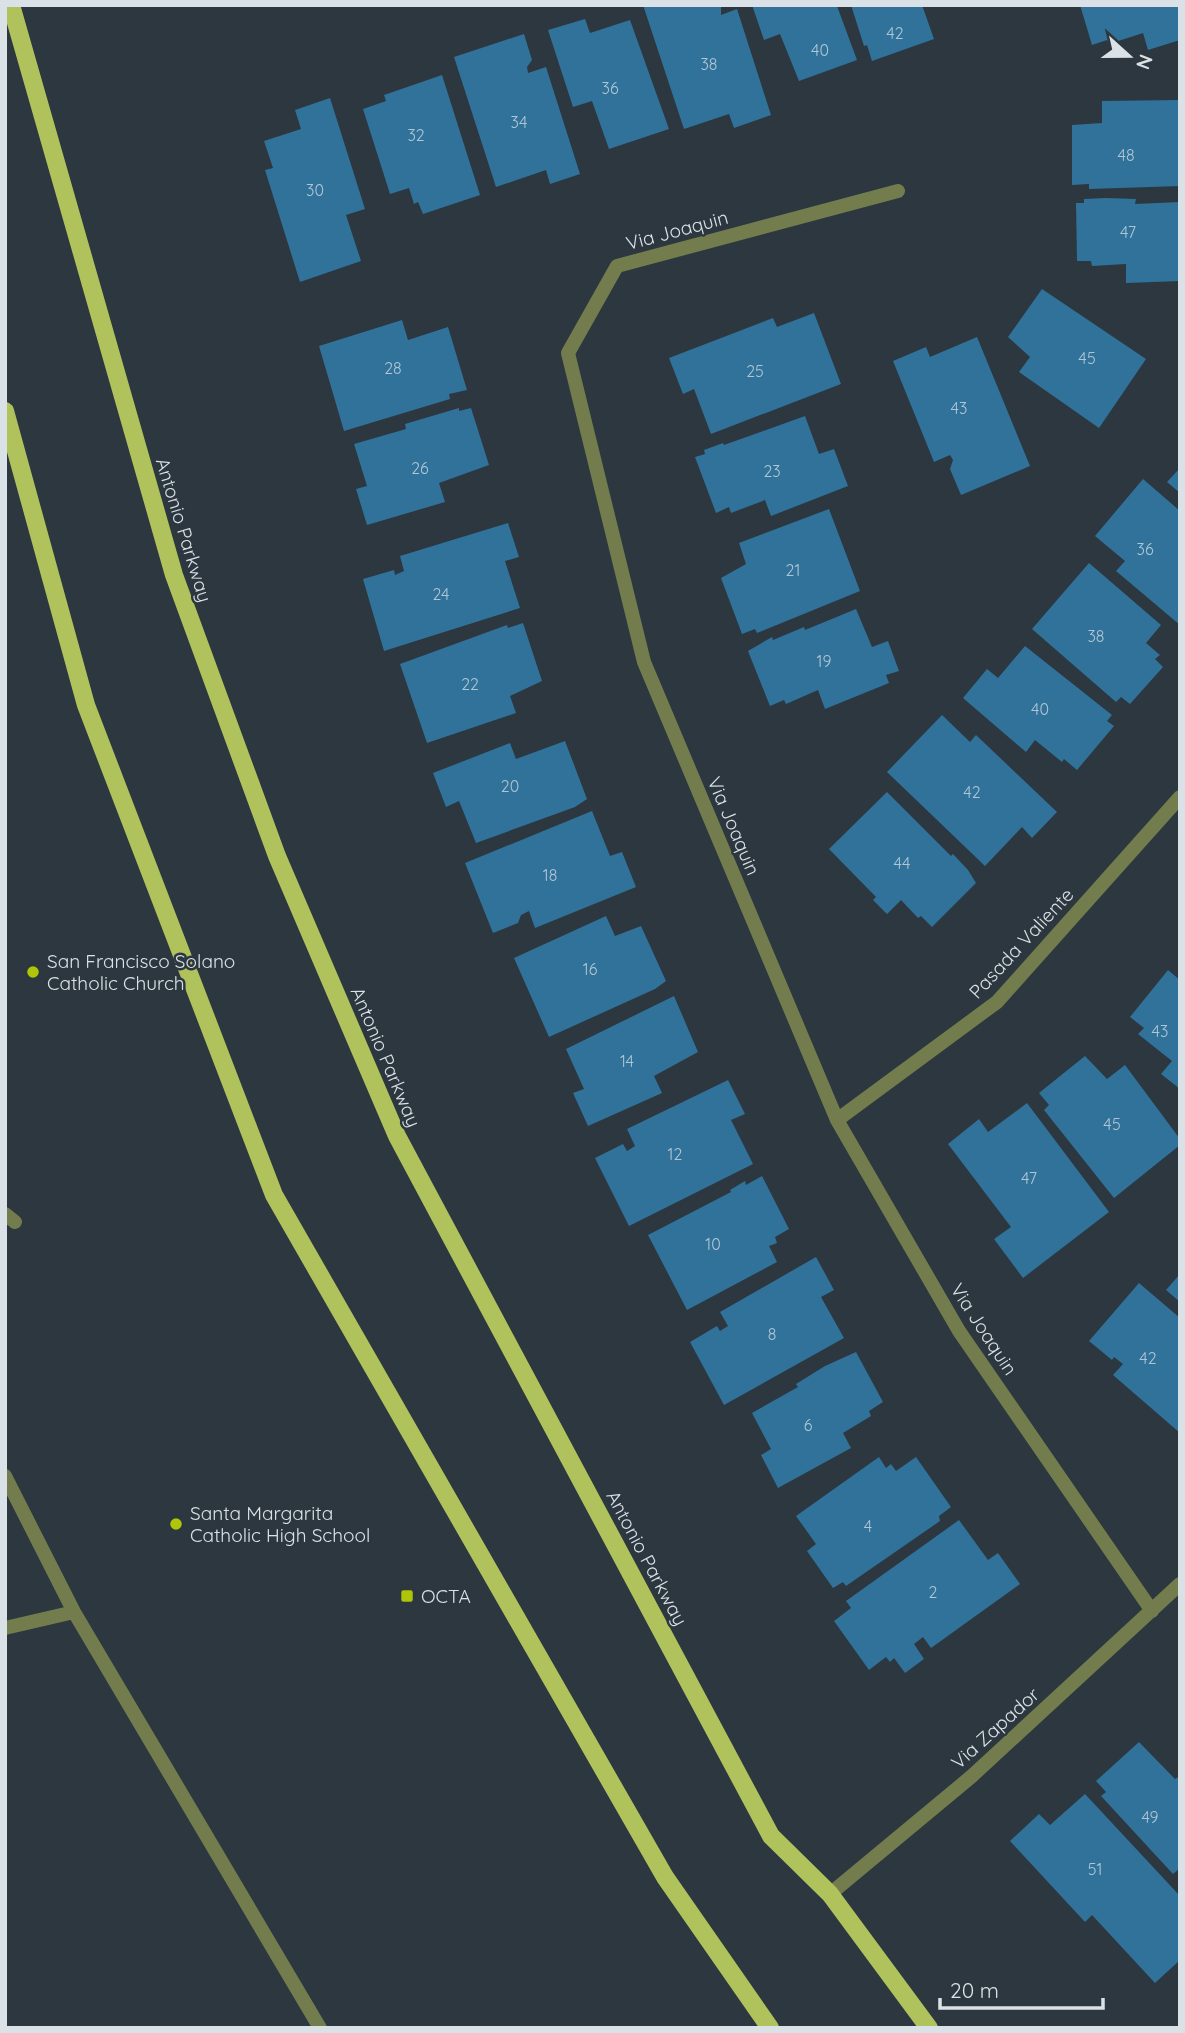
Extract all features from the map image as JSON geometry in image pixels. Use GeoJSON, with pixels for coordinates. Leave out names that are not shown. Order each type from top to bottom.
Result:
{"type":"FeatureCollection","features":[{"type":"Feature","properties":{"kind":"main road","name":"Antonio Parkway"},"geometry":{"type":"LineString","coordinates":[[11,5],[174,575],[277,856],[397,1136],[771,1836],[830,1894],[929,2028]]}},
{"type":"Feature","properties":{"kind":"main road"},"geometry":{"type":"LineString","coordinates":[[5,411],[86,705],[274,1195],[666,1877],[770,2028]]}},
{"type":"Feature","properties":{"kind":"street","name":"Via Joaquin"},"geometry":{"type":"LineString","coordinates":[[898,191],[617,266],[568,353],[644,662],[837,1121],[959,1331],[1152,1611]]}},
{"type":"Feature","properties":{"kind":"street","name":"Pasada Valiente"},"geometry":{"type":"LineString","coordinates":[[837,1121],[997,1002],[1180,797]]}},
{"type":"Feature","properties":{"kind":"street"},"geometry":{"type":"LineString","coordinates":[[5,1476],[74,1612],[320,2028]]}},
{"type":"Feature","properties":{"kind":"street","name":"Via Zapador"},"geometry":{"type":"LineString","coordinates":[[830,1894],[972,1776],[1180,1584]]}},
{"type":"Feature","properties":{"kind":"street"},"geometry":{"type":"LineString","coordinates":[[5,1628],[74,1612]]}},
{"type":"Feature","properties":{"kind":"building"},"geometry":{"type":"Polygon","coordinates":[[[643,5],[721,5],[721,15],[737,9],[771,115],[734,128],[729,114],[684,129],[643,5]]]}},
{"type":"Feature","properties":{"kind":"building"},"geometry":{"type":"Polygon","coordinates":[[[752,5],[837,6],[857,60],[799,81],[780,34],[764,40],[752,5]]]}},
{"type":"Feature","properties":{"kind":"building"},"geometry":{"type":"Polygon","coordinates":[[[851,5],[922,5],[934,39],[872,61],[867,45],[864,46],[851,5]]]}},
{"type":"Feature","properties":{"kind":"building"},"geometry":{"type":"Polygon","coordinates":[[[1080,5],[1180,5],[1180,40],[1148,50],[1143,33],[1109,44],[1107,40],[1092,45],[1080,5]]]}},
{"type":"Feature","properties":{"kind":"building"},"geometry":{"type":"Polygon","coordinates":[[[585,19],[590,33],[630,20],[669,129],[609,149],[592,101],[573,107],[548,30],[585,19]]]}},
{"type":"Feature","properties":{"kind":"building"},"geometry":{"type":"Polygon","coordinates":[[[524,34],[532,60],[527,67],[528,73],[546,67],[580,174],[550,184],[546,170],[496,187],[454,57],[524,34]]]}},
{"type":"Feature","properties":{"kind":"building"},"geometry":{"type":"Polygon","coordinates":[[[442,75],[480,195],[423,214],[418,202],[414,204],[409,188],[390,194],[363,109],[386,101],[384,95],[442,75]]]}},
{"type":"Feature","properties":{"kind":"building"},"geometry":{"type":"Polygon","coordinates":[[[330,98],[365,209],[346,215],[361,261],[300,282],[265,170],[273,168],[264,141],[301,129],[295,110],[330,98]]]}},
{"type":"Feature","properties":{"kind":"building"},"geometry":{"type":"Polygon","coordinates":[[[1180,100],[1180,186],[1089,189],[1089,184],[1072,185],[1072,125],[1102,123],[1102,101],[1180,100]]]}},
{"type":"Feature","properties":{"kind":"building"},"geometry":{"type":"Polygon","coordinates":[[[1084,199],[1136,199],[1135,204],[1180,202],[1180,281],[1126,283],[1126,264],[1092,266],[1091,261],[1077,261],[1076,203],[1084,203],[1084,199]]]}},
{"type":"Feature","properties":{"kind":"building"},"geometry":{"type":"Polygon","coordinates":[[[1042,289],[1146,359],[1099,428],[1019,372],[1030,357],[1008,337],[1042,289]]]}},
{"type":"Feature","properties":{"kind":"building"},"geometry":{"type":"Polygon","coordinates":[[[814,313],[841,384],[711,434],[694,389],[683,394],[669,358],[773,318],[777,327],[814,313]]]}},
{"type":"Feature","properties":{"kind":"building"},"geometry":{"type":"Polygon","coordinates":[[[402,320],[408,340],[448,327],[467,390],[449,394],[450,399],[344,431],[319,346],[402,320]]]}},
{"type":"Feature","properties":{"kind":"building"},"geometry":{"type":"Polygon","coordinates":[[[977,337],[1030,466],[961,495],[950,469],[953,460],[950,455],[934,462],[893,361],[926,347],[930,357],[977,337]]]}},
{"type":"Feature","properties":{"kind":"building"},"geometry":{"type":"Polygon","coordinates":[[[459,408],[459,411],[471,408],[489,465],[439,483],[445,502],[367,525],[356,489],[367,486],[354,444],[406,429],[405,424],[459,408]]]}},
{"type":"Feature","properties":{"kind":"building"},"geometry":{"type":"Polygon","coordinates":[[[805,416],[819,454],[834,449],[848,486],[771,516],[765,500],[731,513],[729,507],[716,513],[695,457],[705,454],[704,450],[805,416]]]}},
{"type":"Feature","properties":{"kind":"building"},"geometry":{"type":"Polygon","coordinates":[[[1180,468],[1180,493],[1167,482],[1180,468]]]}},
{"type":"Feature","properties":{"kind":"building"},"geometry":{"type":"Polygon","coordinates":[[[1143,479],[1180,511],[1180,625],[1116,571],[1125,561],[1095,536],[1143,479]]]}},
{"type":"Feature","properties":{"kind":"building"},"geometry":{"type":"Polygon","coordinates":[[[829,509],[860,591],[757,633],[755,629],[742,634],[721,578],[746,564],[739,543],[829,509]]]}},
{"type":"Feature","properties":{"kind":"building"},"geometry":{"type":"Polygon","coordinates":[[[508,523],[519,557],[505,561],[520,608],[384,651],[363,579],[394,570],[395,575],[404,571],[400,556],[508,523]]]}},
{"type":"Feature","properties":{"kind":"building"},"geometry":{"type":"Polygon","coordinates":[[[1089,563],[1161,625],[1146,643],[1160,655],[1155,659],[1163,667],[1130,704],[1121,697],[1116,702],[1032,629],[1089,563]]]}},
{"type":"Feature","properties":{"kind":"building"},"geometry":{"type":"Polygon","coordinates":[[[856,609],[872,647],[888,641],[899,671],[886,675],[889,683],[825,709],[818,690],[786,704],[784,700],[770,706],[748,651],[772,637],[773,640],[804,627],[805,630],[856,609]]]}},
{"type":"Feature","properties":{"kind":"building"},"geometry":{"type":"Polygon","coordinates":[[[523,623],[542,681],[510,696],[516,713],[427,743],[400,664],[507,625],[508,628],[523,623]]]}},
{"type":"Feature","properties":{"kind":"building"},"geometry":{"type":"Polygon","coordinates":[[[1025,646],[1112,715],[1107,721],[1114,726],[1077,770],[1064,759],[1062,762],[1035,740],[1026,752],[963,698],[987,669],[998,678],[1025,646]]]}},
{"type":"Feature","properties":{"kind":"building"},"geometry":{"type":"Polygon","coordinates":[[[942,715],[970,742],[976,735],[1057,812],[1032,838],[1022,827],[985,866],[887,772],[942,715]]]}},
{"type":"Feature","properties":{"kind":"building"},"geometry":{"type":"Polygon","coordinates":[[[565,741],[587,799],[575,807],[476,843],[459,801],[446,807],[433,773],[510,743],[516,759],[565,741]]]}},
{"type":"Feature","properties":{"kind":"building"},"geometry":{"type":"Polygon","coordinates":[[[887,792],[951,856],[953,854],[976,883],[932,927],[921,916],[918,918],[901,900],[887,914],[873,900],[876,897],[829,849],[887,792]]]}},
{"type":"Feature","properties":{"kind":"building"},"geometry":{"type":"Polygon","coordinates":[[[592,811],[610,856],[622,852],[636,887],[535,928],[529,911],[521,915],[518,923],[493,933],[465,863],[592,811]]]}},
{"type":"Feature","properties":{"kind":"building"},"geometry":{"type":"Polygon","coordinates":[[[606,916],[615,936],[641,926],[666,981],[655,989],[549,1037],[514,958],[606,916]]]}},
{"type":"Feature","properties":{"kind":"building"},"geometry":{"type":"Polygon","coordinates":[[[1168,970],[1180,980],[1180,1089],[1161,1074],[1172,1061],[1138,1034],[1144,1028],[1130,1017],[1168,970]]]}},
{"type":"Feature","properties":{"kind":"building"},"geometry":{"type":"Polygon","coordinates":[[[674,996],[698,1052],[654,1076],[662,1093],[588,1126],[573,1093],[584,1089],[566,1049],[674,996]]]}},
{"type":"Feature","properties":{"kind":"building"},"geometry":{"type":"Polygon","coordinates":[[[1085,1056],[1107,1079],[1125,1065],[1180,1139],[1180,1145],[1114,1198],[1044,1110],[1049,1105],[1039,1093],[1085,1056]]]}},
{"type":"Feature","properties":{"kind":"building"},"geometry":{"type":"Polygon","coordinates":[[[728,1080],[745,1114],[731,1120],[753,1164],[629,1226],[595,1158],[623,1144],[627,1151],[635,1146],[627,1129],[728,1080]]]}},
{"type":"Feature","properties":{"kind":"building"},"geometry":{"type":"Polygon","coordinates":[[[1027,1103],[1109,1212],[1023,1278],[994,1239],[1011,1227],[948,1144],[979,1119],[988,1132],[1027,1103]]]}},
{"type":"Feature","properties":{"kind":"building"},"geometry":{"type":"Polygon","coordinates":[[[762,1176],[789,1229],[775,1237],[777,1243],[769,1246],[777,1262],[687,1310],[648,1235],[731,1192],[730,1190],[745,1181],[746,1185],[762,1176]]]}},
{"type":"Feature","properties":{"kind":"building"},"geometry":{"type":"Polygon","coordinates":[[[816,1257],[834,1290],[821,1297],[844,1338],[724,1405],[690,1342],[717,1326],[720,1331],[728,1326],[720,1312],[816,1257]]]}},
{"type":"Feature","properties":{"kind":"building"},"geometry":{"type":"Polygon","coordinates":[[[1180,1274],[1180,1302],[1166,1290],[1180,1274]]]}},
{"type":"Feature","properties":{"kind":"building"},"geometry":{"type":"Polygon","coordinates":[[[1139,1283],[1180,1318],[1180,1433],[1113,1375],[1123,1364],[1114,1357],[1112,1360],[1089,1341],[1139,1283]]]}},
{"type":"Feature","properties":{"kind":"building"},"geometry":{"type":"Polygon","coordinates":[[[856,1352],[883,1402],[869,1411],[871,1416],[843,1433],[851,1448],[778,1488],[761,1455],[771,1449],[752,1413],[798,1387],[796,1384],[825,1366],[856,1352]]]}},
{"type":"Feature","properties":{"kind":"building"},"geometry":{"type":"Polygon","coordinates":[[[879,1457],[886,1468],[891,1464],[896,1471],[916,1457],[951,1507],[939,1516],[940,1521],[846,1586],[843,1582],[833,1588],[807,1551],[816,1544],[796,1516],[879,1457]]]}},
{"type":"Feature","properties":{"kind":"building"},"geometry":{"type":"Polygon","coordinates":[[[959,1520],[988,1560],[998,1553],[1020,1584],[931,1648],[923,1637],[914,1644],[924,1659],[905,1673],[894,1658],[890,1662],[886,1657],[869,1670],[834,1621],[851,1608],[846,1601],[959,1520]]]}},
{"type":"Feature","properties":{"kind":"building"},"geometry":{"type":"Polygon","coordinates":[[[1139,1742],[1175,1779],[1180,1776],[1180,1868],[1173,1874],[1101,1796],[1106,1792],[1096,1781],[1139,1742]]]}},
{"type":"Feature","properties":{"kind":"building"},"geometry":{"type":"Polygon","coordinates":[[[1085,1794],[1180,1896],[1180,1960],[1155,1983],[1092,1915],[1085,1922],[1010,1841],[1039,1814],[1050,1825],[1085,1794]]]}},
{"type":"Feature","properties":{"kind":"place","name":"San Francisco Solano Catholic Church"},"geometry":{"type":"Point","coordinates":[33,972]}},
{"type":"Feature","properties":{"kind":"place","name":"Santa Margarita Catholic High School"},"geometry":{"type":"Point","coordinates":[176,1524]}},
{"type":"Feature","properties":{"kind":"place","name":"OCTA"},"geometry":{"type":"Point","coordinates":[407,1596]}}]}
